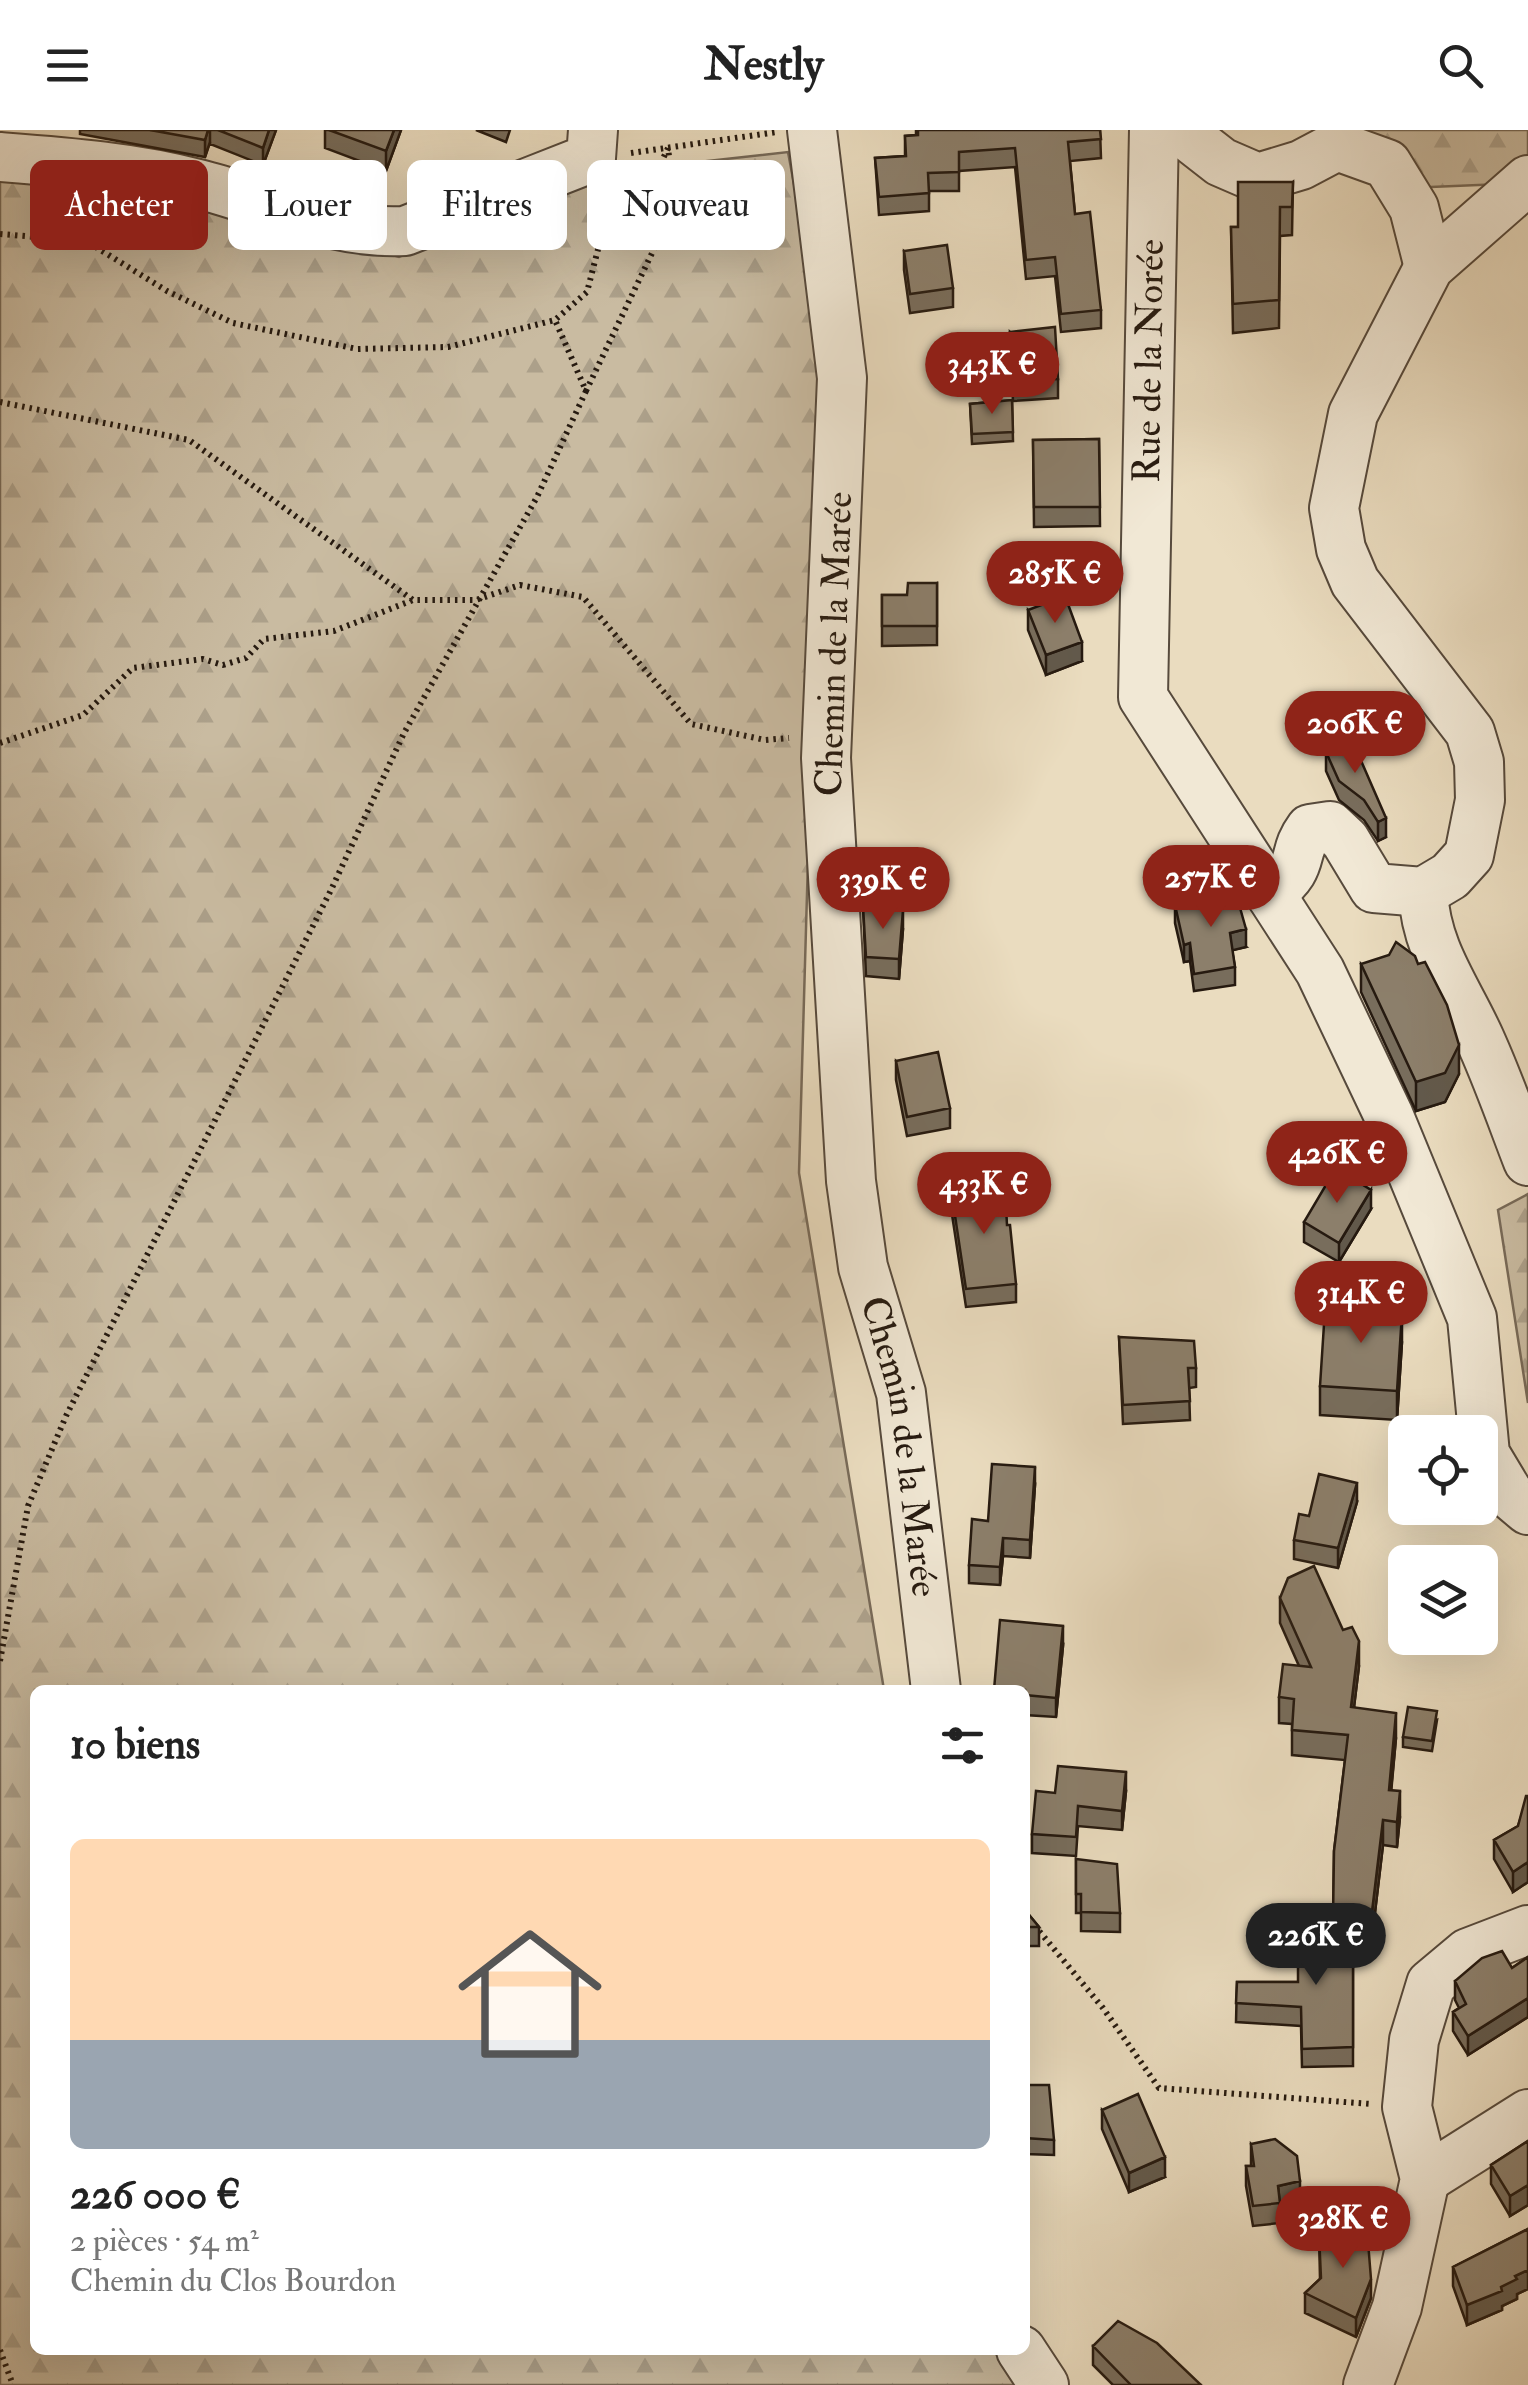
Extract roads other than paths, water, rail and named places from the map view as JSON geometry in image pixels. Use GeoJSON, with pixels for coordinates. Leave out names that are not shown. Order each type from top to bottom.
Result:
{"type":"FeatureCollection","features":[{"type":"Feature","properties":{"kind":"street","name":"Chemin de la Marée"},"geometry":{"type":"LineString","coordinates":[[812,130],[842,378],[827,734],[851,1181],[863,1267],[901,1393],[935,1685]]}},
{"type":"Feature","properties":{"kind":"street","name":"Rue de la Norée"},"geometry":{"type":"LineString","coordinates":[[1154,130],[1143,696],[1320,972],[1388,1114],[1472,1318],[1485,1454],[1510,1494],[1528,1510]]}},
{"type":"Feature","properties":{"kind":"street"},"geometry":{"type":"LineString","coordinates":[[1180,130],[1221,162],[1258,178],[1301,165],[1337,146],[1387,164],[1414,208],[1429,267]]}},
{"type":"Feature","properties":{"kind":"street"},"geometry":{"type":"LineString","coordinates":[[0,157],[189,182],[308,219],[374,233],[406,232],[592,144]]}},
{"type":"Feature","properties":{"kind":"street"},"geometry":{"type":"LineString","coordinates":[[1270,894],[1294,876],[1302,840],[1310,828],[1330,826],[1345,840],[1374,888],[1422,892],[1450,876],[1470,855],[1480,800],[1478,762],[1470,732],[1355,582],[1341,549],[1334,508],[1353,414],[1429,267],[1528,180]]}},
{"type":"Feature","properties":{"kind":"street"},"geometry":{"type":"LineString","coordinates":[[1422,892],[1425,926],[1443,974],[1481,1041],[1528,1162]]}},
{"type":"Feature","properties":{"kind":"street"},"geometry":{"type":"LineString","coordinates":[[1368,2385],[1397,2307],[1425,2180],[1407,2107],[1414,2040],[1430,1984],[1468,1953],[1528,1930]]}},
{"type":"Feature","properties":{"kind":"street"},"geometry":{"type":"LineString","coordinates":[[1425,2180],[1528,2114]]}},
{"type":"Feature","properties":{"kind":"street"},"geometry":{"type":"LineString","coordinates":[[1024,2355],[1044,2385]]}}]}
